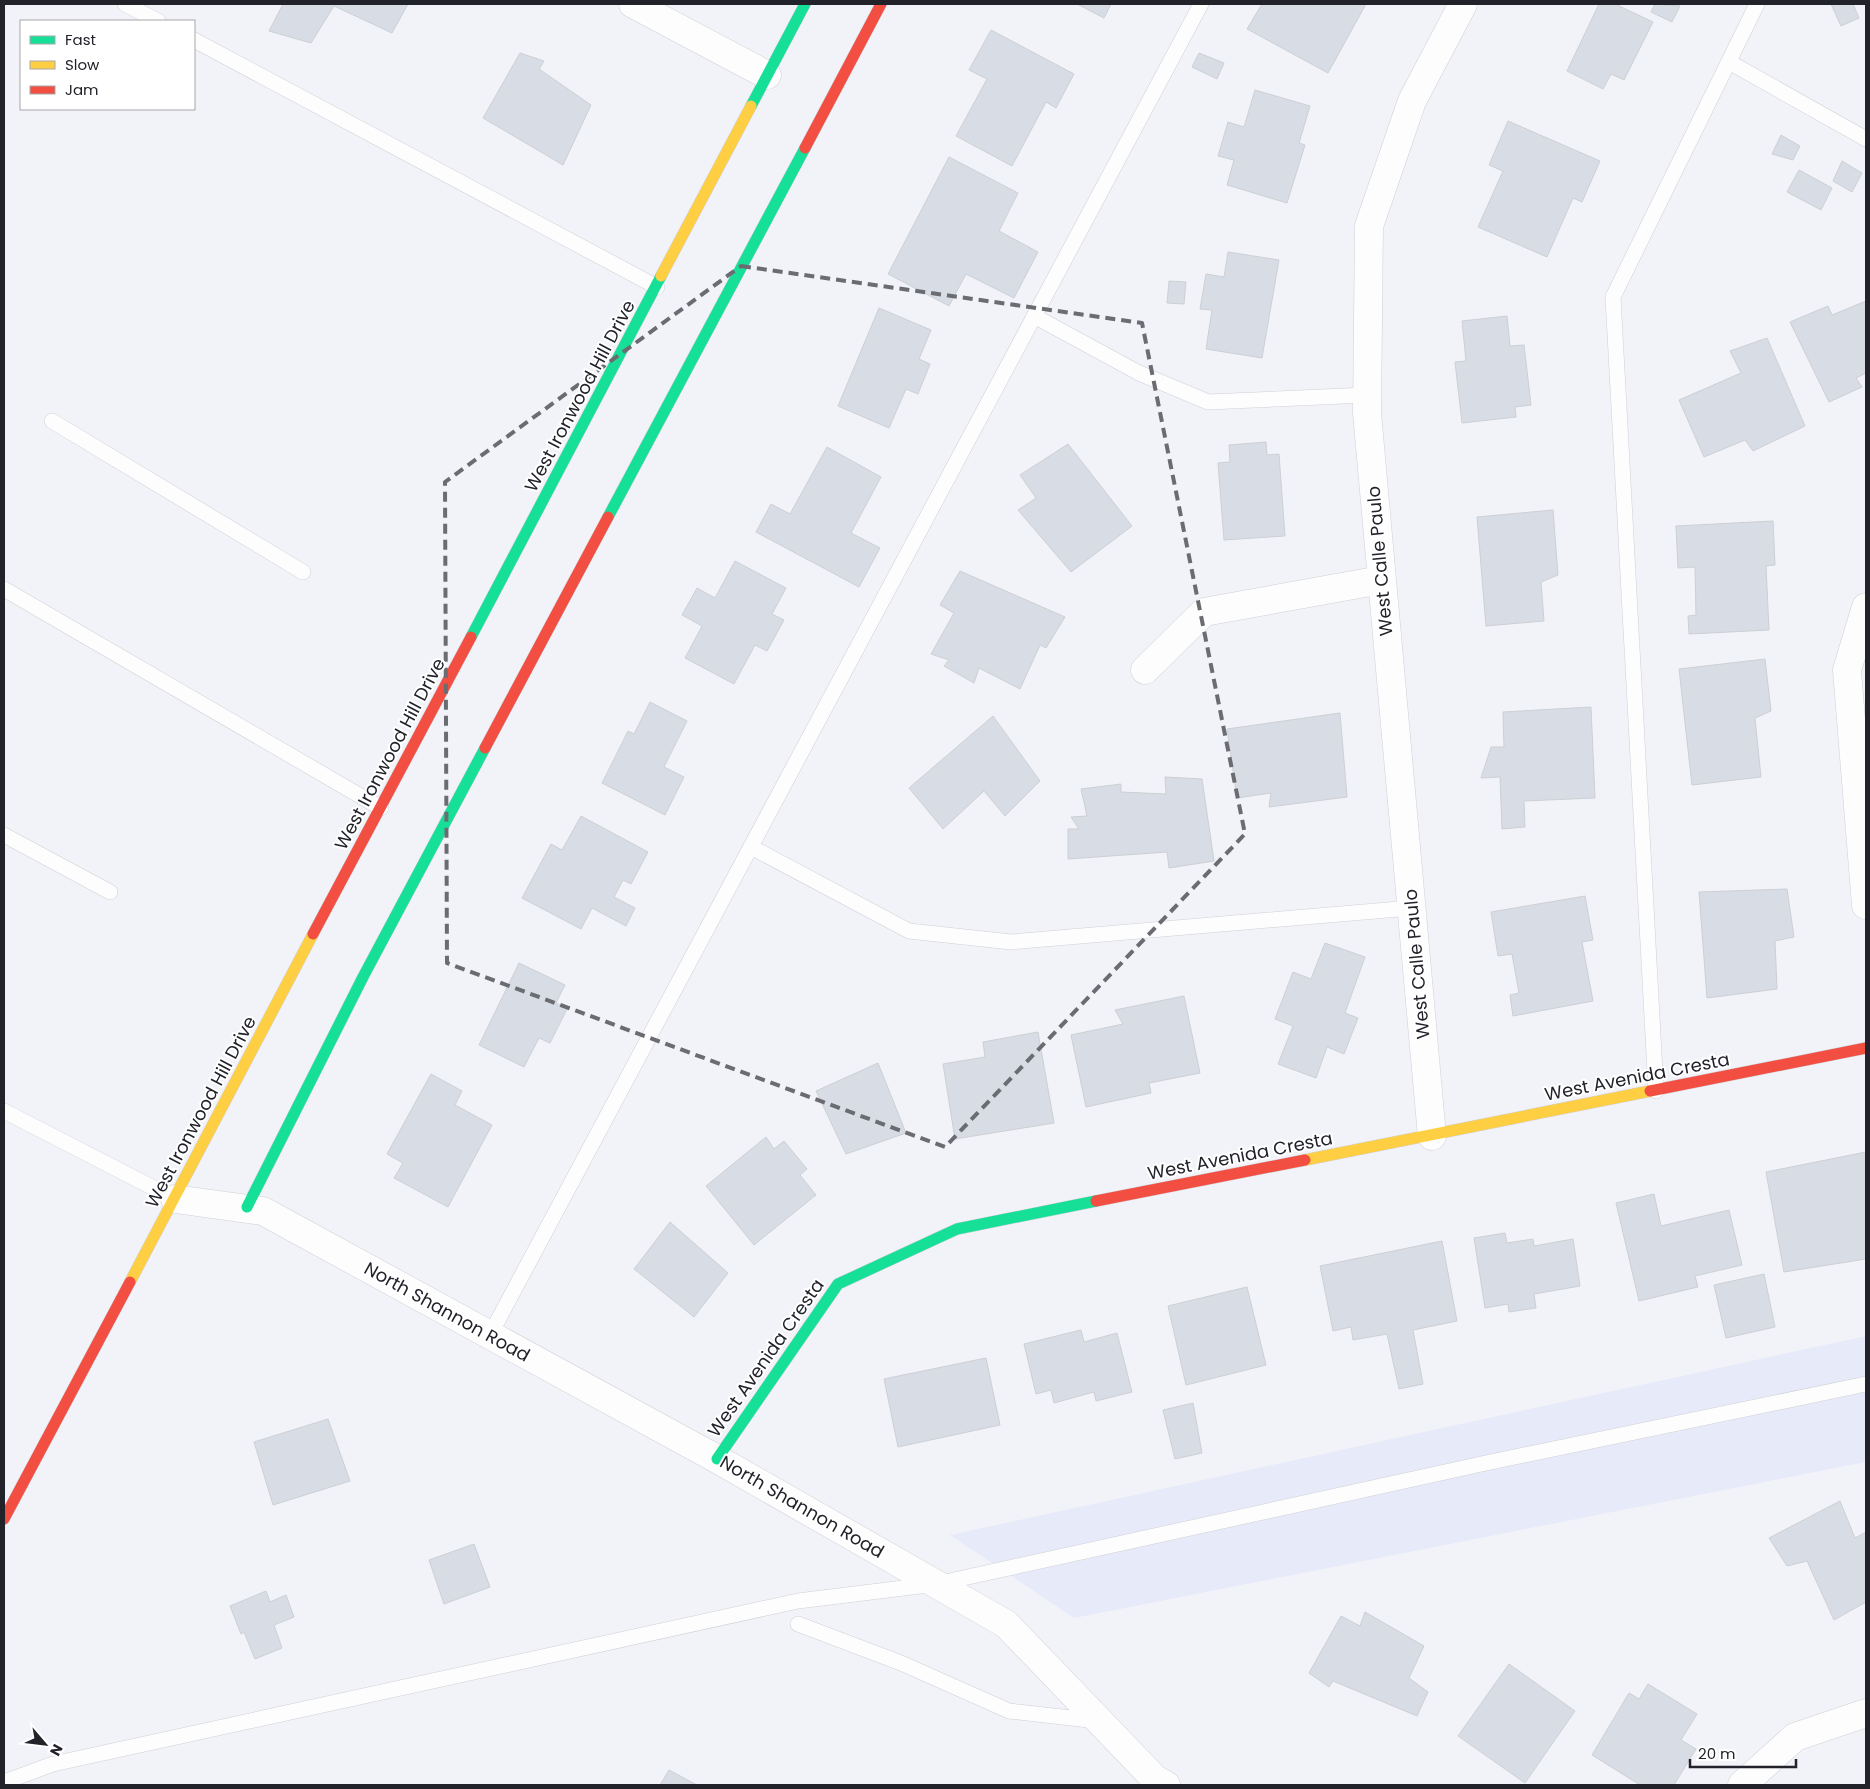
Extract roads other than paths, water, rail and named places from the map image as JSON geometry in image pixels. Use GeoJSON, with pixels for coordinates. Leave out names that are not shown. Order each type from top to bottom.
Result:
{"type":"FeatureCollection","features":[{"type":"Feature","properties":{"kind":"street"},"geometry":{"type":"LineString","coordinates":[[634,4],[767,75]]}},
{"type":"Feature","properties":{"kind":"street","name":"West Ironwood Hill Drive"},"geometry":{"type":"LineString","coordinates":[[4,1519],[658,287],[767,75],[806,4]]}},
{"type":"Feature","properties":{"kind":"street"},"geometry":{"type":"LineString","coordinates":[[247,1207],[386,933],[882,4]]}},
{"type":"Feature","properties":{"kind":"street","name":"West Calle Paulo"},"geometry":{"type":"LineString","coordinates":[[1432,1136],[1381,580],[1367,394],[1369,226],[1412,101],[1463,4]]}},
{"type":"Feature","properties":{"kind":"street"},"geometry":{"type":"LineString","coordinates":[[1145,670],[1204,612],[1381,580]]}},
{"type":"Feature","properties":{"kind":"street"},"geometry":{"type":"LineString","coordinates":[[1866,607],[1847,670],[1862,802],[1866,905]]}},
{"type":"Feature","properties":{"kind":"street","name":"West Avenida Cresta"},"geometry":{"type":"LineString","coordinates":[[718,1459],[838,1284],[957,1229],[1432,1136],[1866,1048]]}},
{"type":"Feature","properties":{"kind":"street","name":"North Shannon Road"},"geometry":{"type":"LineString","coordinates":[[175,1199],[247,1207],[263,1211],[718,1459],[1006,1624],[1155,1779],[1166,1785]]}},
{"type":"Feature","properties":{"kind":"street"},"geometry":{"type":"LineString","coordinates":[[1742,1785],[1795,1737],[1866,1713]]}},
{"type":"Feature","properties":{"kind":"lane"},"geometry":{"type":"LineString","coordinates":[[125,4],[156,20]]}},
{"type":"Feature","properties":{"kind":"lane"},"geometry":{"type":"LineString","coordinates":[[490,1335],[1201,4]]}},
{"type":"Feature","properties":{"kind":"lane"},"geometry":{"type":"LineString","coordinates":[[1656,1091],[1613,297],[1757,4]]}},
{"type":"Feature","properties":{"kind":"lane"},"geometry":{"type":"LineString","coordinates":[[195,41],[658,287]]}},
{"type":"Feature","properties":{"kind":"lane"},"geometry":{"type":"LineString","coordinates":[[1729,62],[1866,139]]}},
{"type":"Feature","properties":{"kind":"lane"},"geometry":{"type":"LineString","coordinates":[[1034,316],[1139,373],[1208,402],[1367,394]]}},
{"type":"Feature","properties":{"kind":"lane"},"geometry":{"type":"LineString","coordinates":[[52,421],[303,572]]}},
{"type":"Feature","properties":{"kind":"lane"},"geometry":{"type":"LineString","coordinates":[[4,589],[381,808]]}},
{"type":"Feature","properties":{"kind":"lane"},"geometry":{"type":"LineString","coordinates":[[4,834],[110,892]]}},
{"type":"Feature","properties":{"kind":"lane"},"geometry":{"type":"LineString","coordinates":[[751,847],[909,931],[1011,942],[1411,908]]}},
{"type":"Feature","properties":{"kind":"lane"},"geometry":{"type":"LineString","coordinates":[[4,1111],[175,1199]]}},
{"type":"Feature","properties":{"kind":"lane"},"geometry":{"type":"LineString","coordinates":[[4,1782],[52,1764],[798,1601],[936,1584],[1486,1462],[1866,1384]]}},
{"type":"Feature","properties":{"kind":"lane"},"geometry":{"type":"LineString","coordinates":[[798,1624],[901,1663],[1009,1711],[1100,1721]]}}]}
